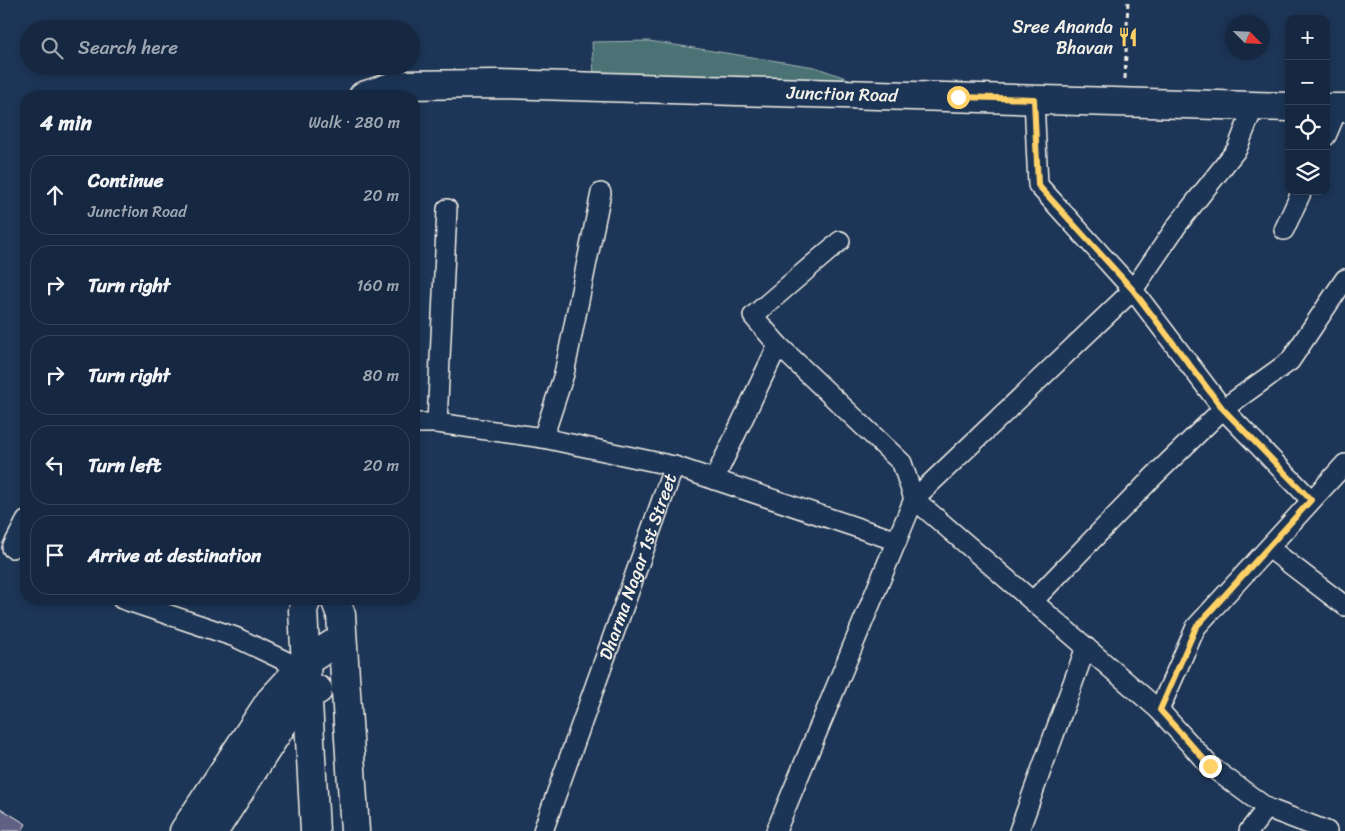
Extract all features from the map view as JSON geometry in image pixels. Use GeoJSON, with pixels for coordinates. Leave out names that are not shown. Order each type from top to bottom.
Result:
{"type":"FeatureCollection","features":[{"type":"Feature","properties":{"kind":"main road","name":"Junction Road"},"geometry":{"type":"LineString","coordinates":[[382,90],[397,85],[498,84],[1285,107]]}},
{"type":"Feature","properties":{"kind":"main road"},"geometry":{"type":"LineString","coordinates":[[305,605],[303,665],[308,695],[315,831]]}},
{"type":"Feature","properties":{"kind":"main road"},"geometry":{"type":"LineString","coordinates":[[338,605],[342,615],[355,831]]}},
{"type":"Feature","properties":{"kind":"main road"},"geometry":{"type":"LineString","coordinates":[[184,831],[270,701],[303,665],[342,638]]}},
{"type":"Feature","properties":{"kind":"main road"},"geometry":{"type":"LineString","coordinates":[[214,831],[286,719],[308,695],[346,674]]}},
{"type":"Feature","properties":{"kind":"street"},"geometry":{"type":"LineString","coordinates":[[1034,99],[1038,185],[1133,290],[1223,409],[1311,500]]}},
{"type":"Feature","properties":{"kind":"street"},"geometry":{"type":"LineString","coordinates":[[776,831],[914,499],[1133,290],[1178,224],[1237,149],[1254,106]]}},
{"type":"Feature","properties":{"kind":"street"},"geometry":{"type":"LineString","coordinates":[[1330,126],[1337,108]]}},
{"type":"Feature","properties":{"kind":"street"},"geometry":{"type":"LineString","coordinates":[[543,438],[564,374],[601,193]]}},
{"type":"Feature","properties":{"kind":"street"},"geometry":{"type":"LineString","coordinates":[[1284,230],[1300,195]]}},
{"type":"Feature","properties":{"kind":"street"},"geometry":{"type":"LineString","coordinates":[[437,423],[448,209]]}},
{"type":"Feature","properties":{"kind":"street"},"geometry":{"type":"LineString","coordinates":[[840,241],[753,316],[778,346],[902,463],[914,499],[1160,710],[1210,766],[1267,808],[1327,831]]}},
{"type":"Feature","properties":{"kind":"street"},"geometry":{"type":"LineString","coordinates":[[1033,601],[1154,476],[1223,409],[1290,361],[1345,279]]}},
{"type":"Feature","properties":{"kind":"street"},"geometry":{"type":"LineString","coordinates":[[714,480],[778,346]]}},
{"type":"Feature","properties":{"kind":"street"},"geometry":{"type":"LineString","coordinates":[[420,423],[437,423],[543,438],[674,466]]}},
{"type":"Feature","properties":{"kind":"street"},"geometry":{"type":"LineString","coordinates":[[1160,710],[1196,627],[1345,464]]}},
{"type":"Feature","properties":{"kind":"street","name":"Dharma Nagar 1st Street"},"geometry":{"type":"LineString","coordinates":[[543,831],[674,466],[897,541]]}},
{"type":"Feature","properties":{"kind":"street"},"geometry":{"type":"LineString","coordinates":[[13,548],[20,533]]}},
{"type":"Feature","properties":{"kind":"street"},"geometry":{"type":"LineString","coordinates":[[1268,548],[1345,606]]}},
{"type":"Feature","properties":{"kind":"street"},"geometry":{"type":"LineString","coordinates":[[140,605],[235,637],[303,665]]}},
{"type":"Feature","properties":{"kind":"street"},"geometry":{"type":"LineString","coordinates":[[1019,831],[1086,647]]}},
{"type":"Feature","properties":{"kind":"street"},"geometry":{"type":"LineString","coordinates":[[1249,831],[1267,808]]}},
{"type":"Feature","properties":{"kind":"path"},"geometry":{"type":"LineString","coordinates":[[1124,102],[1128,0]]}},
{"type":"Feature","properties":{"kind":"green space"},"geometry":{"type":"Polygon","coordinates":[[[649,41],[815,67],[854,81],[594,77],[592,42],[649,41]]]}},
{"type":"Feature","properties":{"kind":"building"},"geometry":{"type":"Polygon","coordinates":[[[0,808],[26,824],[22,831],[0,831],[0,808]]]}},
{"type":"Feature","properties":{"kind":"place","name":"Sree Ananda Bhavan"},"geometry":{"type":"Point","coordinates":[1128,37]}},
{"type":"Feature","properties":{"kind":"route"},"geometry":{"type":"LineString","coordinates":[[958,97],[1034,99],[1038,185],[1133,290],[1223,409],[1311,500],[1196,627],[1160,710],[1210,766]]}}]}
